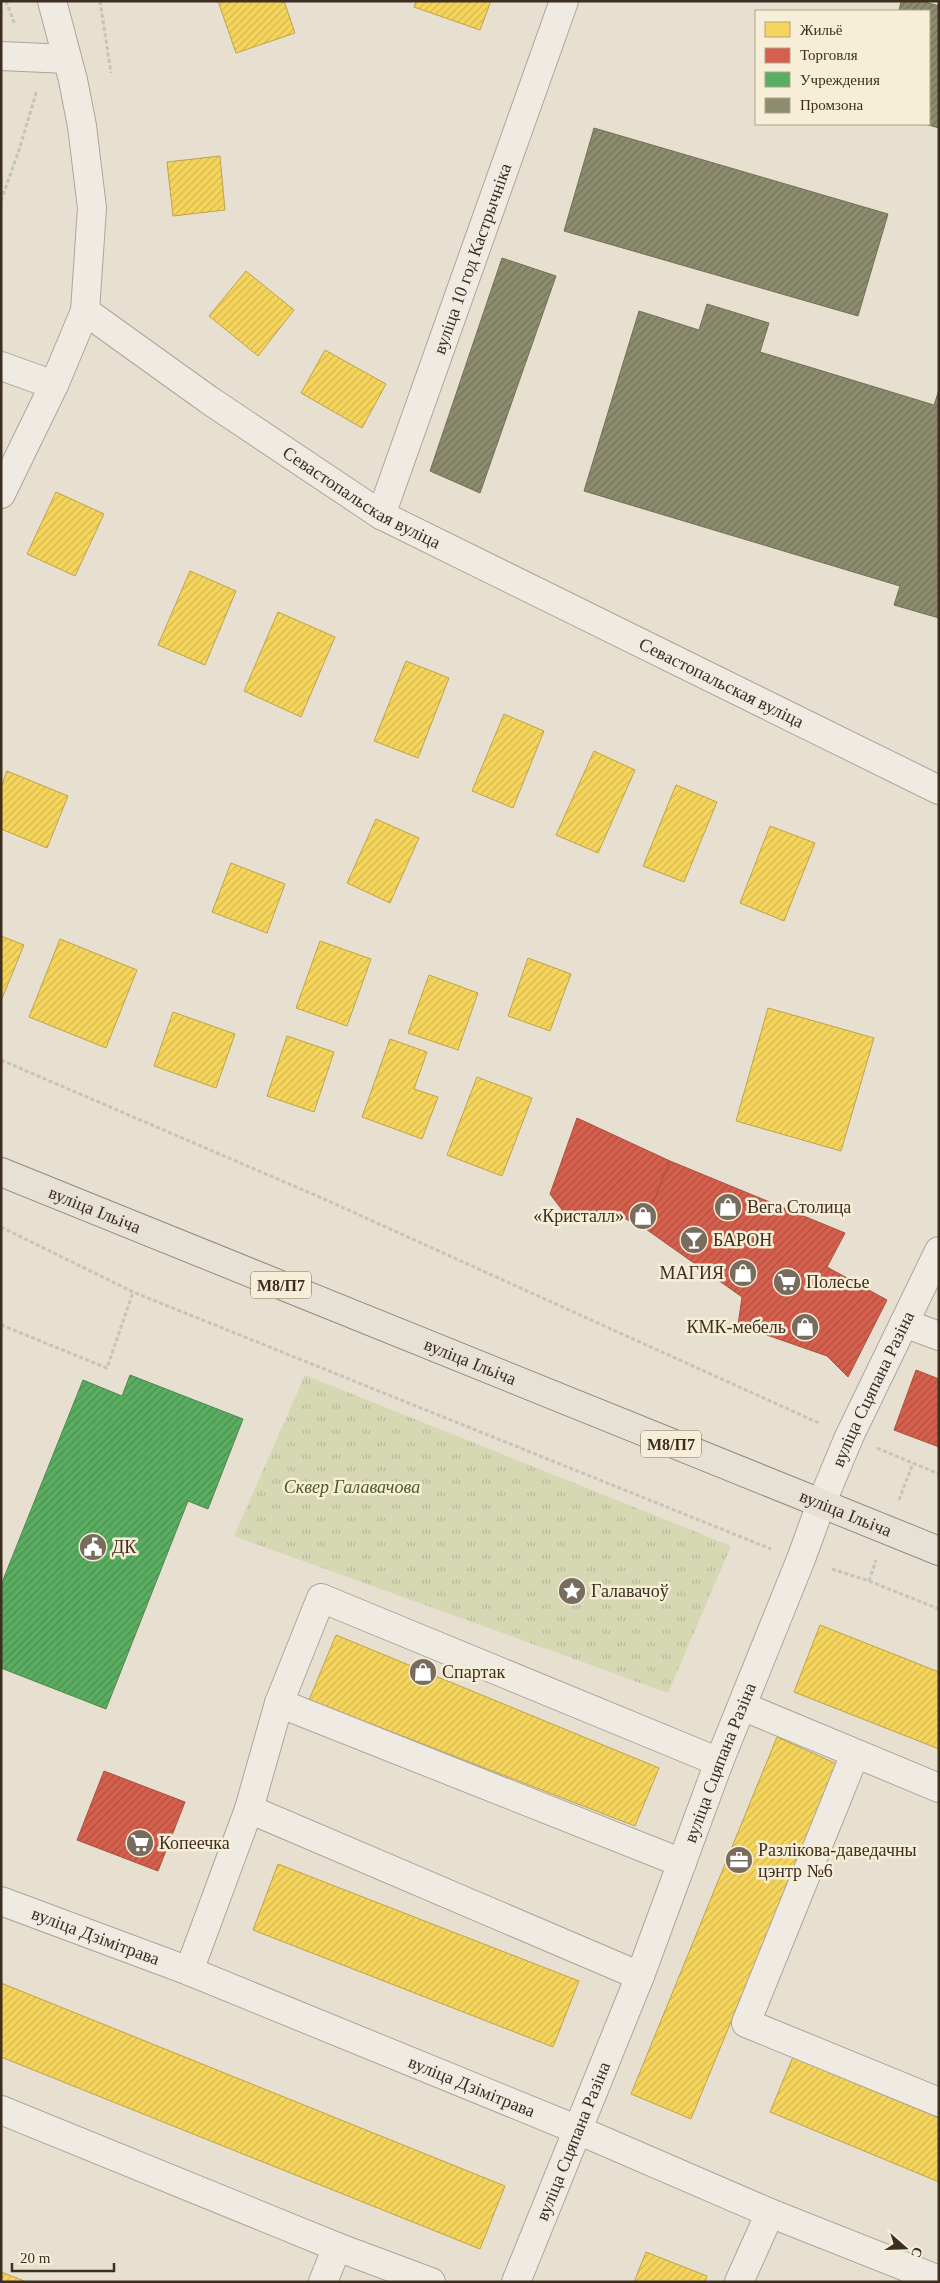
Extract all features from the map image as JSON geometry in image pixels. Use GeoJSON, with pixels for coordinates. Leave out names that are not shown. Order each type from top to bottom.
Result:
{"type":"FeatureCollection","features":[{"type":"Feature","properties":{"kind":"main road","name":"вуліца Ільіча"},"geometry":{"type":"LineString","coordinates":[[1,1172],[939,1550]]}},
{"type":"Feature","properties":{"kind":"street"},"geometry":{"type":"LineString","coordinates":[[1,494],[54,385],[86,311],[92,208],[82,126],[68,59],[52,1]]}},
{"type":"Feature","properties":{"kind":"street","name":"вуліца 10 год Кастрычніка"},"geometry":{"type":"LineString","coordinates":[[381,515],[564,1]]}},
{"type":"Feature","properties":{"kind":"street"},"geometry":{"type":"LineString","coordinates":[[1,56],[68,59]]}},
{"type":"Feature","properties":{"kind":"street","name":"Севастопальская вуліца"},"geometry":{"type":"LineString","coordinates":[[86,311],[209,400],[381,515],[939,790]]}},
{"type":"Feature","properties":{"kind":"street"},"geometry":{"type":"LineString","coordinates":[[1,366],[54,385]]}},
{"type":"Feature","properties":{"kind":"street","name":"вуліца Сцяпана Разіна"},"geometry":{"type":"LineString","coordinates":[[516,2282],[640,1976],[719,1762],[801,1559],[821,1504],[849,1437],[939,1251]]}},
{"type":"Feature","properties":{"kind":"street"},"geometry":{"type":"LineString","coordinates":[[904,1323],[939,1336]]}},
{"type":"Feature","properties":{"kind":"street"},"geometry":{"type":"LineString","coordinates":[[189,1971],[249,1809],[279,1704],[321,1598],[719,1762]]}},
{"type":"Feature","properties":{"kind":"street"},"geometry":{"type":"LineString","coordinates":[[279,1704],[682,1862]]}},
{"type":"Feature","properties":{"kind":"street"},"geometry":{"type":"LineString","coordinates":[[742,1706],[939,1788]]}},
{"type":"Feature","properties":{"kind":"street"},"geometry":{"type":"LineString","coordinates":[[855,1754],[746,2023],[939,2102]]}},
{"type":"Feature","properties":{"kind":"street"},"geometry":{"type":"LineString","coordinates":[[249,1809],[640,1976]]}},
{"type":"Feature","properties":{"kind":"street","name":"вуліца Дзімітрава"},"geometry":{"type":"LineString","coordinates":[[1,1900],[189,1971],[578,2130],[770,2213],[939,2280]]}},
{"type":"Feature","properties":{"kind":"street"},"geometry":{"type":"LineString","coordinates":[[1,2110],[337,2248],[431,2282]]}},
{"type":"Feature","properties":{"kind":"street"},"geometry":{"type":"LineString","coordinates":[[739,2282],[770,2213]]}},
{"type":"Feature","properties":{"kind":"street"},"geometry":{"type":"LineString","coordinates":[[323,2282],[337,2248]]}},
{"type":"Feature","properties":{"kind":"path"},"geometry":{"type":"LineString","coordinates":[[100,1],[111,73]]}},
{"type":"Feature","properties":{"kind":"path"},"geometry":{"type":"LineString","coordinates":[[1,201],[19,150],[38,86]]}},
{"type":"Feature","properties":{"kind":"path"},"geometry":{"type":"LineString","coordinates":[[1,1060],[324,1199],[790,1410]]}},
{"type":"Feature","properties":{"kind":"path"},"geometry":{"type":"LineString","coordinates":[[1,1227],[133,1292],[755,1544]]}},
{"type":"Feature","properties":{"kind":"path"},"geometry":{"type":"LineString","coordinates":[[1,1326],[108,1368],[133,1292]]}},
{"type":"Feature","properties":{"kind":"path"},"geometry":{"type":"LineString","coordinates":[[913,1463],[939,1474]]}},
{"type":"Feature","properties":{"kind":"path"},"geometry":{"type":"LineString","coordinates":[[869,1580],[939,1609]]}},
{"type":"Feature","properties":{"kind":"green space","name":"Сквер Галавачова"},"geometry":{"type":"Polygon","coordinates":[[[305,1375],[731,1546],[668,1693],[234,1536],[305,1375]]]}},
{"type":"Feature","properties":{"kind":"building: Жильё"},"geometry":{"type":"Polygon","coordinates":[[[218,1],[284,1],[295,33],[236,53],[218,1]]]}},
{"type":"Feature","properties":{"kind":"building: Жильё"},"geometry":{"type":"Polygon","coordinates":[[[416,1],[491,1],[480,30],[414,7],[416,1]]]}},
{"type":"Feature","properties":{"kind":"building: Жильё"},"geometry":{"type":"Polygon","coordinates":[[[220,156],[225,210],[173,216],[167,162],[220,156]]]}},
{"type":"Feature","properties":{"kind":"building: Жильё"},"geometry":{"type":"Polygon","coordinates":[[[246,271],[294,310],[258,356],[209,316],[246,271]]]}},
{"type":"Feature","properties":{"kind":"building: Жильё"},"geometry":{"type":"Polygon","coordinates":[[[325,350],[386,384],[362,428],[301,393],[325,350]]]}},
{"type":"Feature","properties":{"kind":"building: Жильё"},"geometry":{"type":"Polygon","coordinates":[[[56,492],[104,514],[75,576],[27,554],[56,492]]]}},
{"type":"Feature","properties":{"kind":"building: Жильё"},"geometry":{"type":"Polygon","coordinates":[[[190,571],[236,591],[205,665],[158,645],[190,571]]]}},
{"type":"Feature","properties":{"kind":"building: Жильё"},"geometry":{"type":"Polygon","coordinates":[[[278,612],[335,637],[301,717],[244,691],[278,612]]]}},
{"type":"Feature","properties":{"kind":"building: Жильё"},"geometry":{"type":"Polygon","coordinates":[[[406,661],[449,678],[418,758],[374,741],[406,661]]]}},
{"type":"Feature","properties":{"kind":"building: Жильё"},"geometry":{"type":"Polygon","coordinates":[[[504,714],[544,731],[513,808],[472,791],[504,714]]]}},
{"type":"Feature","properties":{"kind":"building: Жильё"},"geometry":{"type":"Polygon","coordinates":[[[594,751],[635,770],[598,853],[556,835],[594,751]]]}},
{"type":"Feature","properties":{"kind":"building: Жильё"},"geometry":{"type":"Polygon","coordinates":[[[7,771],[68,796],[47,848],[1,829],[1,787],[7,771]]]}},
{"type":"Feature","properties":{"kind":"building: Жильё"},"geometry":{"type":"Polygon","coordinates":[[[676,785],[717,802],[684,882],[643,866],[676,785]]]}},
{"type":"Feature","properties":{"kind":"building: Жильё"},"geometry":{"type":"Polygon","coordinates":[[[376,819],[419,838],[390,903],[347,883],[376,819]]]}},
{"type":"Feature","properties":{"kind":"building: Жильё"},"geometry":{"type":"Polygon","coordinates":[[[770,826],[815,843],[784,921],[740,903],[770,826]]]}},
{"type":"Feature","properties":{"kind":"building: Жильё"},"geometry":{"type":"Polygon","coordinates":[[[231,863],[285,884],[267,933],[212,912],[231,863]]]}},
{"type":"Feature","properties":{"kind":"building: Жильё"},"geometry":{"type":"Polygon","coordinates":[[[1,936],[24,945],[1,1001],[1,936]]]}},
{"type":"Feature","properties":{"kind":"building: Жильё"},"geometry":{"type":"Polygon","coordinates":[[[60,939],[137,970],[106,1048],[29,1017],[60,939]]]}},
{"type":"Feature","properties":{"kind":"building: Жильё"},"geometry":{"type":"Polygon","coordinates":[[[320,941],[371,959],[347,1026],[296,1008],[320,941]]]}},
{"type":"Feature","properties":{"kind":"building: Жильё"},"geometry":{"type":"Polygon","coordinates":[[[528,958],[571,974],[550,1031],[508,1016],[528,958]]]}},
{"type":"Feature","properties":{"kind":"building: Жильё"},"geometry":{"type":"Polygon","coordinates":[[[429,975],[478,993],[458,1050],[408,1033],[429,975]]]}},
{"type":"Feature","properties":{"kind":"building: Жильё"},"geometry":{"type":"Polygon","coordinates":[[[768,1008],[874,1038],[841,1151],[736,1121],[768,1008]]]}},
{"type":"Feature","properties":{"kind":"building: Жильё"},"geometry":{"type":"Polygon","coordinates":[[[173,1012],[235,1034],[216,1088],[154,1066],[173,1012]]]}},
{"type":"Feature","properties":{"kind":"building: Жильё"},"geometry":{"type":"Polygon","coordinates":[[[287,1036],[334,1052],[314,1112],[267,1096],[287,1036]]]}},
{"type":"Feature","properties":{"kind":"building: Жильё"},"geometry":{"type":"Polygon","coordinates":[[[390,1039],[427,1052],[414,1089],[438,1097],[422,1139],[362,1117],[390,1039]]]}},
{"type":"Feature","properties":{"kind":"building: Жильё"},"geometry":{"type":"Polygon","coordinates":[[[477,1077],[532,1098],[502,1176],[447,1155],[477,1077]]]}},
{"type":"Feature","properties":{"kind":"building: Жильё"},"geometry":{"type":"Polygon","coordinates":[[[820,1625],[939,1672],[939,1749],[794,1692],[820,1625]]]}},
{"type":"Feature","properties":{"kind":"building: Жильё"},"geometry":{"type":"Polygon","coordinates":[[[336,1635],[659,1768],[635,1826],[309,1700],[336,1635]]]}},
{"type":"Feature","properties":{"kind":"building: Жильё"},"geometry":{"type":"Polygon","coordinates":[[[777,1737],[837,1764],[691,2119],[631,2094],[777,1737]]]}},
{"type":"Feature","properties":{"kind":"building: Жильё"},"geometry":{"type":"Polygon","coordinates":[[[278,1864],[579,1981],[553,2047],[253,1930],[278,1864]]]}},
{"type":"Feature","properties":{"kind":"building: Жильё"},"geometry":{"type":"Polygon","coordinates":[[[1,1983],[505,2186],[480,2249],[1,2057],[1,1983]]]}},
{"type":"Feature","properties":{"kind":"building: Жильё"},"geometry":{"type":"Polygon","coordinates":[[[793,2057],[939,2118],[939,2182],[770,2112],[793,2057]]]}},
{"type":"Feature","properties":{"kind":"building: Жильё"},"geometry":{"type":"Polygon","coordinates":[[[646,2252],[707,2276],[705,2282],[634,2282],[646,2252]]]}},
{"type":"Feature","properties":{"kind":"building: Жильё"},"geometry":{"type":"Polygon","coordinates":[[[1,2272],[27,2282],[1,2282],[1,2272]]]}},
{"type":"Feature","properties":{"kind":"building: Торговля"},"geometry":{"type":"Polygon","coordinates":[[[577,1118],[670,1161],[643,1227],[609,1211],[566,1215],[550,1194],[577,1118]]]}},
{"type":"Feature","properties":{"kind":"building: Торговля","name":"Полесье"},"geometry":{"type":"Polygon","coordinates":[[[670,1161],[845,1233],[827,1267],[887,1300],[848,1377],[827,1356],[738,1325],[742,1297],[643,1227],[670,1161]]]}},
{"type":"Feature","properties":{"kind":"building: Торговля"},"geometry":{"type":"Polygon","coordinates":[[[916,1370],[939,1379],[939,1447],[894,1430],[916,1370]]]}},
{"type":"Feature","properties":{"kind":"building: Торговля"},"geometry":{"type":"Polygon","coordinates":[[[104,1771],[185,1802],[158,1871],[77,1840],[104,1771]]]}},
{"type":"Feature","properties":{"kind":"building: Учреждения","name":"ДК"},"geometry":{"type":"Polygon","coordinates":[[[130,1375],[243,1419],[208,1509],[188,1501],[106,1709],[1,1668],[1,1585],[83,1380],[122,1396],[130,1375]]]}},
{"type":"Feature","properties":{"kind":"building: Промзона"},"geometry":{"type":"Polygon","coordinates":[[[901,1],[922,1],[939,6],[939,128],[928,125],[930,10],[899,10],[901,1]]]}},
{"type":"Feature","properties":{"kind":"building: Промзона"},"geometry":{"type":"Polygon","coordinates":[[[594,128],[888,214],[858,316],[564,231],[594,128]]]}},
{"type":"Feature","properties":{"kind":"building: Промзона"},"geometry":{"type":"Polygon","coordinates":[[[502,258],[556,276],[480,493],[430,471],[502,258]]]}},
{"type":"Feature","properties":{"kind":"building: Промзона"},"geometry":{"type":"Polygon","coordinates":[[[707,304],[769,323],[760,352],[934,405],[939,390],[939,618],[894,605],[900,586],[584,491],[639,311],[699,330],[707,304]]]}},
{"type":"Feature","properties":{"kind":"place","name":"Вега Столица"},"geometry":{"type":"Point","coordinates":[728,1207]}},
{"type":"Feature","properties":{"kind":"place","name":"«Кристалл»"},"geometry":{"type":"Point","coordinates":[643,1216]}},
{"type":"Feature","properties":{"kind":"place","name":"БАРОН"},"geometry":{"type":"Point","coordinates":[694,1240]}},
{"type":"Feature","properties":{"kind":"place","name":"МАГИЯ"},"geometry":{"type":"Point","coordinates":[743,1273]}},
{"type":"Feature","properties":{"kind":"place","name":"Полесье"},"geometry":{"type":"Point","coordinates":[787,1282]}},
{"type":"Feature","properties":{"kind":"place","name":"КМК-мебель"},"geometry":{"type":"Point","coordinates":[805,1327]}},
{"type":"Feature","properties":{"kind":"place","name":"ДК"},"geometry":{"type":"Point","coordinates":[93,1547]}},
{"type":"Feature","properties":{"kind":"place","name":"Галавачоў"},"geometry":{"type":"Point","coordinates":[572,1591]}},
{"type":"Feature","properties":{"kind":"place","name":"Спартак"},"geometry":{"type":"Point","coordinates":[423,1672]}},
{"type":"Feature","properties":{"kind":"place","name":"Копеечка"},"geometry":{"type":"Point","coordinates":[140,1843]}},
{"type":"Feature","properties":{"kind":"place","name":"Разлікова-даведачны цэнтр №6"},"geometry":{"type":"Point","coordinates":[739,1860]}}]}
